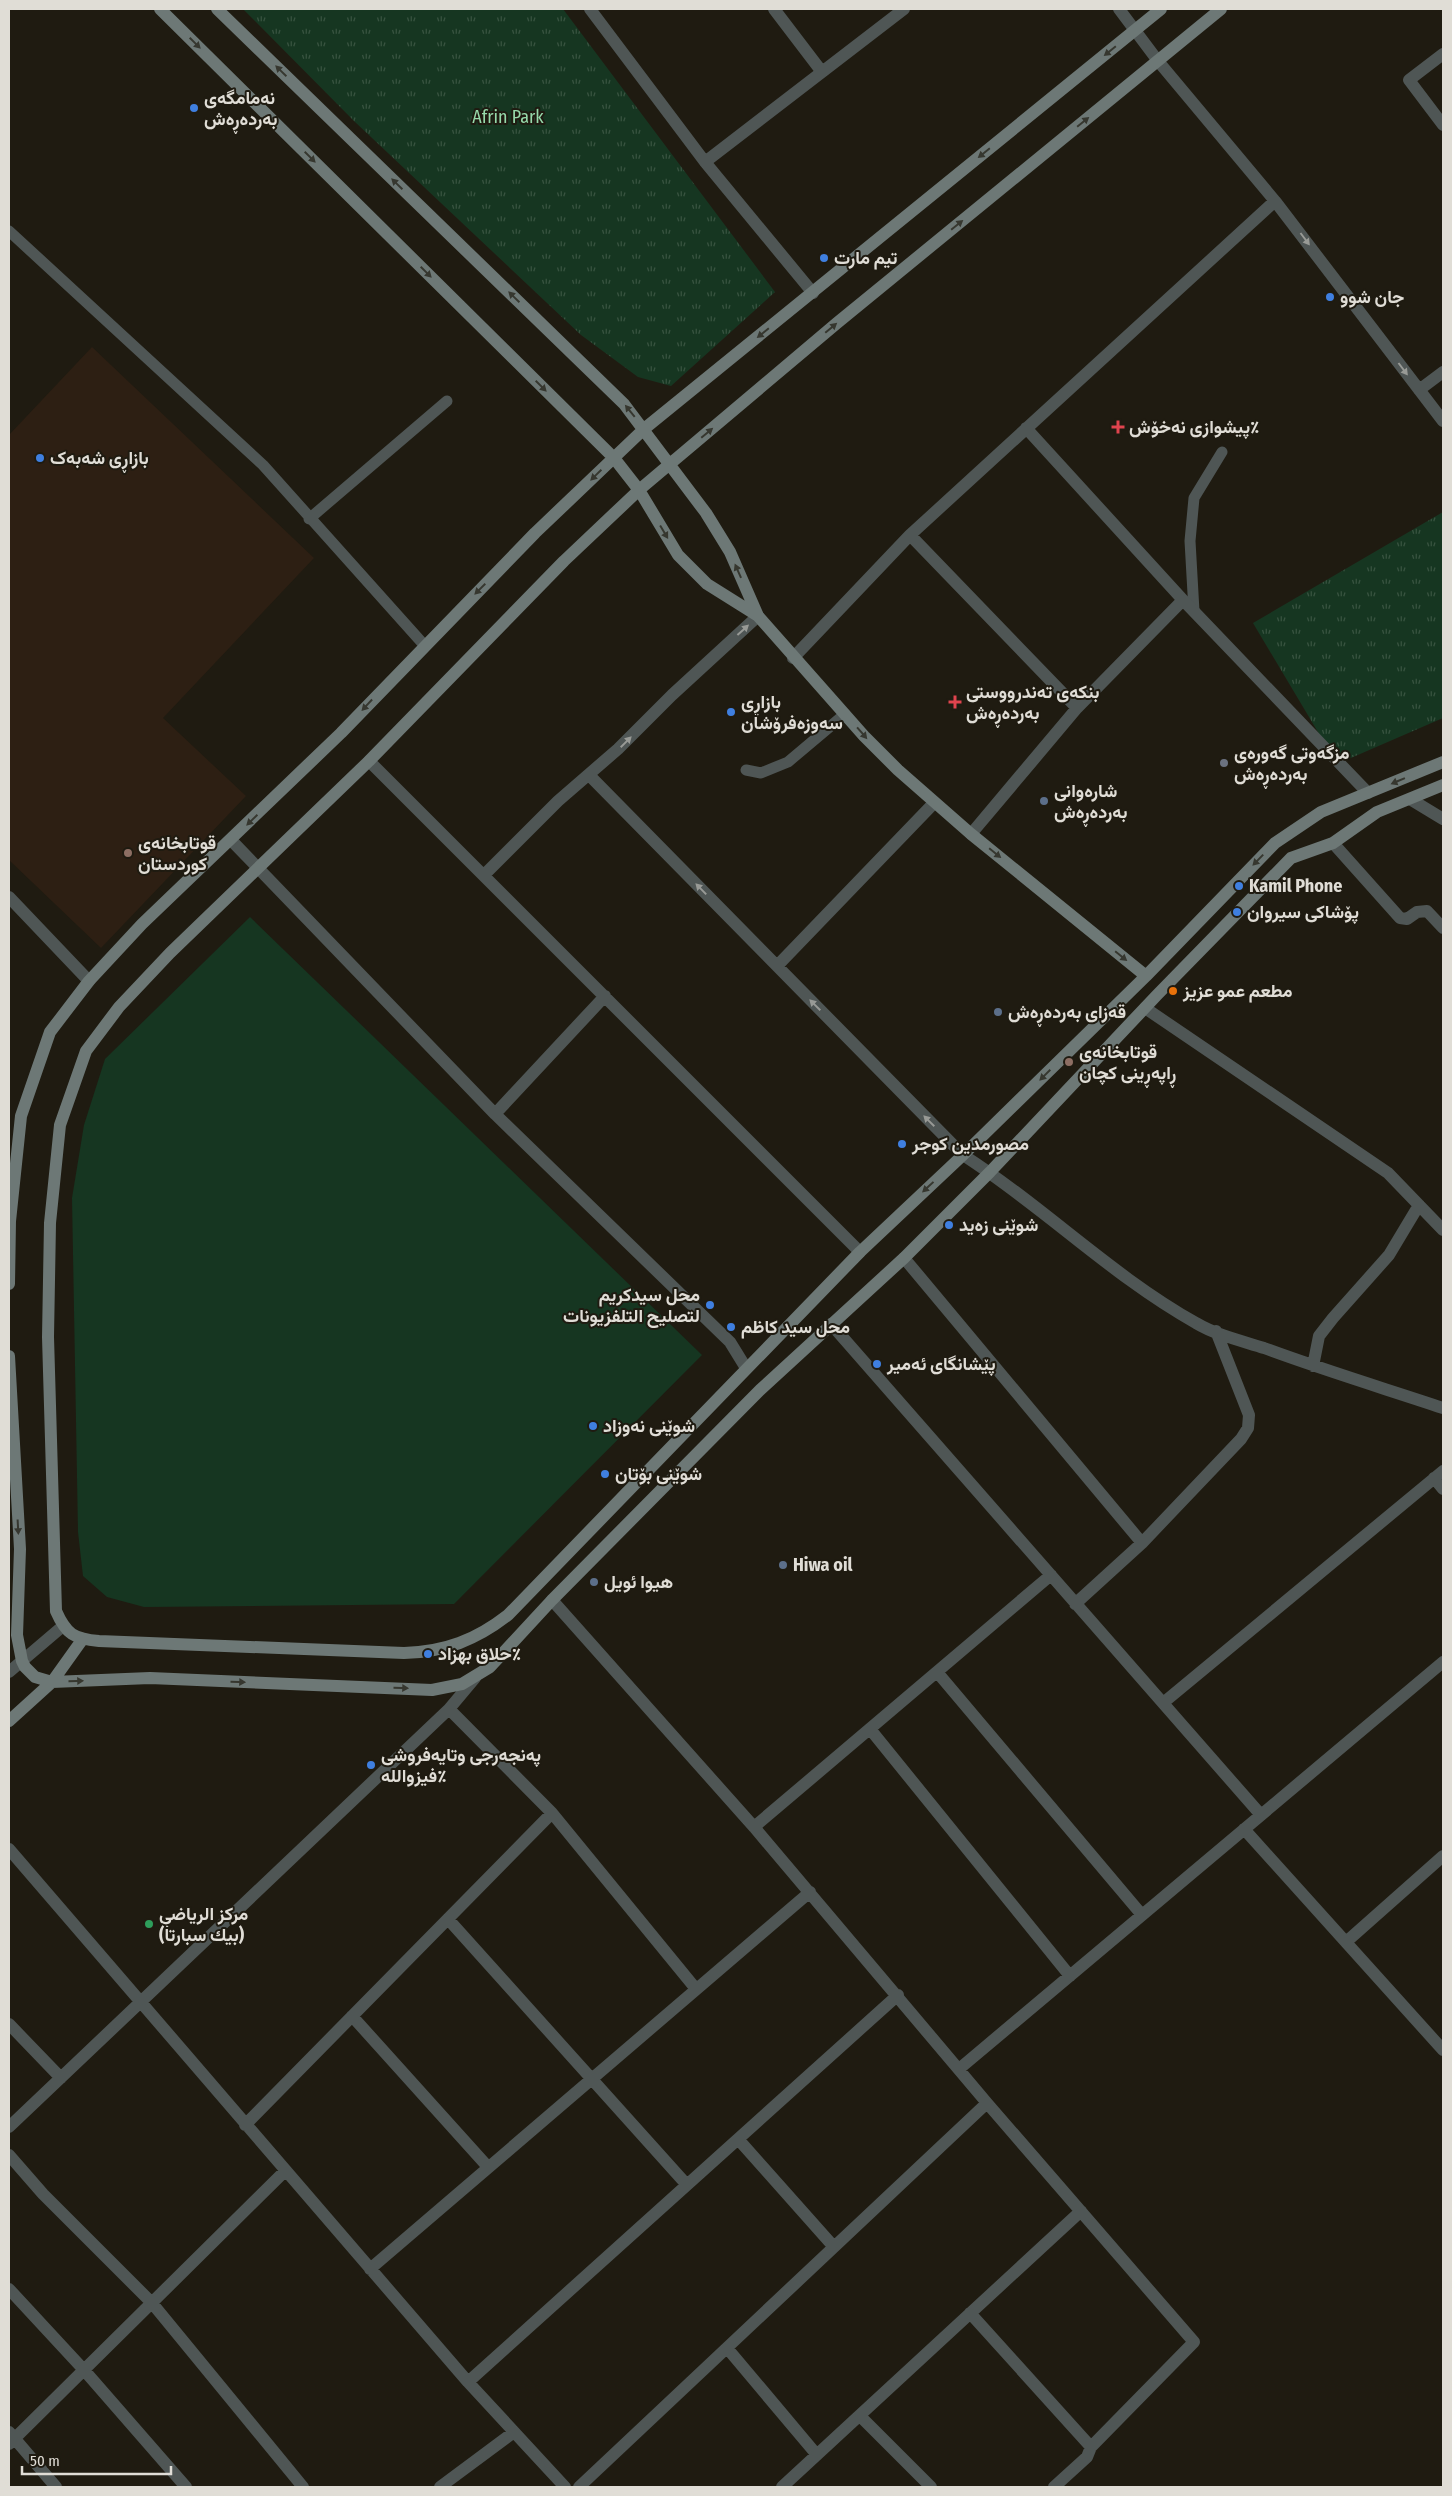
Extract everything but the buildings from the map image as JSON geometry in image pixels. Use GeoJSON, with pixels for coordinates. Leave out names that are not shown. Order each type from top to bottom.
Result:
{"type":"FeatureCollection","features":[{"type":"Feature","properties":{"kind":"main road"},"geometry":{"type":"LineString","coordinates":[[160,9],[614,458],[639,490],[678,555],[707,584],[758,616]]}},
{"type":"Feature","properties":{"kind":"main road"},"geometry":{"type":"LineString","coordinates":[[217,9],[624,404],[706,513],[730,552],[758,616],[793,658],[864,736],[934,803],[1146,976]]}},
{"type":"Feature","properties":{"kind":"main road"},"geometry":{"type":"LineString","coordinates":[[9,1284],[10,1221],[21,1116],[50,1032],[89,981],[142,924],[341,733],[535,533],[644,429],[1161,9]]}},
{"type":"Feature","properties":{"kind":"main road"},"geometry":{"type":"LineString","coordinates":[[1221,9],[837,323],[639,490],[564,561],[369,761],[170,952],[119,1007],[86,1051],[60,1125],[50,1223],[48,1337],[56,1611],[63,1626],[82,1640],[404,1653],[427,1652],[449,1648],[470,1640],[508,1615],[860,1252],[963,1155],[1146,976],[1275,843],[1321,812],[1443,762]]}},
{"type":"Feature","properties":{"kind":"main road"},"geometry":{"type":"LineString","coordinates":[[9,1356],[17,1622],[22,1660],[25,1667],[35,1677],[52,1682],[150,1678],[432,1690],[447,1688],[475,1678],[490,1667],[552,1600],[760,1390],[904,1258],[990,1172],[1145,1008],[1291,858],[1333,843],[1377,812],[1443,785]]}},
{"type":"Feature","properties":{"kind":"main road"},"geometry":{"type":"LineString","coordinates":[[9,1721],[52,1682],[82,1640]]}},
{"type":"Feature","properties":{"kind":"street"},"geometry":{"type":"LineString","coordinates":[[590,9],[705,162],[813,293]]}},
{"type":"Feature","properties":{"kind":"street"},"geometry":{"type":"LineString","coordinates":[[774,9],[822,72]]}},
{"type":"Feature","properties":{"kind":"street"},"geometry":{"type":"LineString","coordinates":[[705,162],[904,9]]}},
{"type":"Feature","properties":{"kind":"street"},"geometry":{"type":"LineString","coordinates":[[1119,9],[1158,61],[1275,200],[1443,421]]}},
{"type":"Feature","properties":{"kind":"street"},"geometry":{"type":"LineString","coordinates":[[1443,54],[1410,80],[1443,125]]}},
{"type":"Feature","properties":{"kind":"street"},"geometry":{"type":"LineString","coordinates":[[793,658],[910,535],[1275,200]]}},
{"type":"Feature","properties":{"kind":"street"},"geometry":{"type":"LineString","coordinates":[[1419,390],[1443,372]]}},
{"type":"Feature","properties":{"kind":"street"},"geometry":{"type":"LineString","coordinates":[[1026,428],[1183,600],[1368,793]]}},
{"type":"Feature","properties":{"kind":"street"},"geometry":{"type":"LineString","coordinates":[[910,535],[1077,708]]}},
{"type":"Feature","properties":{"kind":"street"},"geometry":{"type":"LineString","coordinates":[[971,834],[1077,708],[1183,600]]}},
{"type":"Feature","properties":{"kind":"street"},"geometry":{"type":"LineString","coordinates":[[484,875],[558,801],[589,775],[758,616]]}},
{"type":"Feature","properties":{"kind":"street"},"geometry":{"type":"LineString","coordinates":[[369,761],[860,1252]]}},
{"type":"Feature","properties":{"kind":"street"},"geometry":{"type":"LineString","coordinates":[[589,775],[963,1155],[990,1172],[1130,1282],[1198,1324],[1313,1366],[1443,1408]]}},
{"type":"Feature","properties":{"kind":"street"},"geometry":{"type":"LineString","coordinates":[[1410,798],[1443,819]]}},
{"type":"Feature","properties":{"kind":"street"},"geometry":{"type":"LineString","coordinates":[[777,966],[934,803]]}},
{"type":"Feature","properties":{"kind":"street"},"geometry":{"type":"LineString","coordinates":[[231,840],[495,1114],[730,1342],[746,1368]]}},
{"type":"Feature","properties":{"kind":"street"},"geometry":{"type":"LineString","coordinates":[[1333,843],[1400,918],[1407,919],[1417,912],[1427,911],[1443,928]]}},
{"type":"Feature","properties":{"kind":"street"},"geometry":{"type":"LineString","coordinates":[[9,897],[89,981]]}},
{"type":"Feature","properties":{"kind":"street"},"geometry":{"type":"LineString","coordinates":[[495,1114],[605,996]]}},
{"type":"Feature","properties":{"kind":"street"},"geometry":{"type":"LineString","coordinates":[[1145,1008],[1388,1174],[1443,1230]]}},
{"type":"Feature","properties":{"kind":"street"},"geometry":{"type":"LineString","coordinates":[[1313,1366],[1319,1336],[1389,1255],[1419,1205]]}},
{"type":"Feature","properties":{"kind":"street"},"geometry":{"type":"LineString","coordinates":[[904,1258],[1142,1543]]}},
{"type":"Feature","properties":{"kind":"street"},"geometry":{"type":"LineString","coordinates":[[831,1324],[1261,1815]]}},
{"type":"Feature","properties":{"kind":"street"},"geometry":{"type":"LineString","coordinates":[[1075,1604],[1142,1543],[1242,1439],[1248,1428],[1249,1415],[1216,1331]]}},
{"type":"Feature","properties":{"kind":"street"},"geometry":{"type":"LineString","coordinates":[[1163,1703],[1439,1475],[1443,1489]]}},
{"type":"Feature","properties":{"kind":"street"},"geometry":{"type":"LineString","coordinates":[[754,1827],[1051,1575]]}},
{"type":"Feature","properties":{"kind":"street"},"geometry":{"type":"LineString","coordinates":[[552,1600],[754,1827],[987,2103],[1194,2342],[1091,2447],[1087,2457],[1054,2487]]}},
{"type":"Feature","properties":{"kind":"street"},"geometry":{"type":"LineString","coordinates":[[9,1672],[63,1626]]}},
{"type":"Feature","properties":{"kind":"street"},"geometry":{"type":"LineString","coordinates":[[959,2069],[1443,1662]]}},
{"type":"Feature","properties":{"kind":"street"},"geometry":{"type":"LineString","coordinates":[[937,1672],[1142,1915]]}},
{"type":"Feature","properties":{"kind":"street"},"geometry":{"type":"LineString","coordinates":[[9,2127],[449,1709],[475,1678]]}},
{"type":"Feature","properties":{"kind":"street"},"geometry":{"type":"LineString","coordinates":[[449,1709],[552,1813],[696,1989]]}},
{"type":"Feature","properties":{"kind":"street"},"geometry":{"type":"LineString","coordinates":[[870,1729],[1070,1976]]}},
{"type":"Feature","properties":{"kind":"street"},"geometry":{"type":"LineString","coordinates":[[245,2125],[552,1813]]}},
{"type":"Feature","properties":{"kind":"street"},"geometry":{"type":"LineString","coordinates":[[1244,1829],[1443,2050]]}},
{"type":"Feature","properties":{"kind":"street"},"geometry":{"type":"LineString","coordinates":[[9,1849],[468,2382],[565,2487]]}},
{"type":"Feature","properties":{"kind":"street"},"geometry":{"type":"LineString","coordinates":[[1346,1942],[1443,1856]]}},
{"type":"Feature","properties":{"kind":"street"},"geometry":{"type":"LineString","coordinates":[[370,2269],[810,1892]]}},
{"type":"Feature","properties":{"kind":"street"},"geometry":{"type":"LineString","coordinates":[[448,1919],[590,2080],[687,2185]]}},
{"type":"Feature","properties":{"kind":"street"},"geometry":{"type":"LineString","coordinates":[[468,2382],[898,1996]]}},
{"type":"Feature","properties":{"kind":"street"},"geometry":{"type":"LineString","coordinates":[[352,2016],[488,2167]]}},
{"type":"Feature","properties":{"kind":"street"},"geometry":{"type":"LineString","coordinates":[[9,2024],[60,2078]]}},
{"type":"Feature","properties":{"kind":"street"},"geometry":{"type":"LineString","coordinates":[[579,2487],[987,2103]]}},
{"type":"Feature","properties":{"kind":"street"},"geometry":{"type":"LineString","coordinates":[[738,2139],[834,2247]]}},
{"type":"Feature","properties":{"kind":"street"},"geometry":{"type":"LineString","coordinates":[[9,2155],[43,2194],[152,2303],[303,2487]]}},
{"type":"Feature","properties":{"kind":"street"},"geometry":{"type":"LineString","coordinates":[[56,2487],[11,2438],[84,2370],[285,2171]]}},
{"type":"Feature","properties":{"kind":"street"},"geometry":{"type":"LineString","coordinates":[[782,2487],[1081,2211]]}},
{"type":"Feature","properties":{"kind":"street"},"geometry":{"type":"LineString","coordinates":[[9,2289],[84,2370],[186,2487]]}},
{"type":"Feature","properties":{"kind":"street"},"geometry":{"type":"LineString","coordinates":[[970,2313],[1091,2447]]}},
{"type":"Feature","properties":{"kind":"street"},"geometry":{"type":"LineString","coordinates":[[726,2348],[817,2455]]}},
{"type":"Feature","properties":{"kind":"street"},"geometry":{"type":"LineString","coordinates":[[860,2416],[931,2487]]}},
{"type":"Feature","properties":{"kind":"street"},"geometry":{"type":"LineString","coordinates":[[441,2487],[514,2432]]}},
{"type":"Feature","properties":{"kind":"lane"},"geometry":{"type":"LineString","coordinates":[[9,231],[263,466],[309,520],[425,646]]}},
{"type":"Feature","properties":{"kind":"lane"},"geometry":{"type":"LineString","coordinates":[[309,520],[446,401]]}},
{"type":"Feature","properties":{"kind":"lane"},"geometry":{"type":"LineString","coordinates":[[1194,611],[1190,541],[1194,498],[1222,452]]}},
{"type":"Feature","properties":{"kind":"lane"},"geometry":{"type":"LineString","coordinates":[[746,770],[761,772],[788,762],[846,714]]}},
{"type":"Feature","properties":{"kind":"shaded area"},"geometry":{"type":"Polygon","coordinates":[[[92,347],[314,558],[163,718],[246,796],[101,948],[9,860],[9,435],[92,347]]]}},
{"type":"Feature","properties":{"kind":"green space","name":"Afrin Park"},"geometry":{"type":"Polygon","coordinates":[[[243,9],[563,9],[775,292],[671,386],[638,377],[581,335],[354,121],[243,9]]]}},
{"type":"Feature","properties":{"kind":"green space"},"geometry":{"type":"Polygon","coordinates":[[[1443,512],[1443,718],[1337,764],[1253,623],[1443,512]]]}},
{"type":"Feature","properties":{"kind":"green space"},"geometry":{"type":"Polygon","coordinates":[[[250,917],[702,1355],[454,1604],[144,1607],[107,1597],[83,1576],[78,1532],[72,1198],[84,1125],[105,1059],[250,917]]]}},
{"type":"Feature","properties":{"kind":"place","name":"نەمامگەی بەردەڕەش"},"geometry":{"type":"Point","coordinates":[194,108]}},
{"type":"Feature","properties":{"kind":"place","name":"تيم مارت"},"geometry":{"type":"Point","coordinates":[824,258]}},
{"type":"Feature","properties":{"kind":"place","name":"جان شوو"},"geometry":{"type":"Point","coordinates":[1330,297]}},
{"type":"Feature","properties":{"kind":"place","name":"پیشوازی نەخۆش٪"},"geometry":{"type":"Point","coordinates":[1118,427]}},
{"type":"Feature","properties":{"kind":"place","name":"بازاڕی شەبەک"},"geometry":{"type":"Point","coordinates":[40,458]}},
{"type":"Feature","properties":{"kind":"place","name":"بنکەی تەندرووستی بەردەڕەش"},"geometry":{"type":"Point","coordinates":[955,702]}},
{"type":"Feature","properties":{"kind":"place","name":"بازاڕی سەوزەفرۆشان"},"geometry":{"type":"Point","coordinates":[731,712]}},
{"type":"Feature","properties":{"kind":"place","name":"مزگەوتی گەورەی بەردەڕەش"},"geometry":{"type":"Point","coordinates":[1224,763]}},
{"type":"Feature","properties":{"kind":"place","name":"شارەوانی بەردەڕەش"},"geometry":{"type":"Point","coordinates":[1044,801]}},
{"type":"Feature","properties":{"kind":"place","name":"قوتابخانەی کوردستان"},"geometry":{"type":"Point","coordinates":[128,853]}},
{"type":"Feature","properties":{"kind":"place","name":"Kamil Phone"},"geometry":{"type":"Point","coordinates":[1239,886]}},
{"type":"Feature","properties":{"kind":"place","name":"پۆشاکی سیروان"},"geometry":{"type":"Point","coordinates":[1237,912]}},
{"type":"Feature","properties":{"kind":"place","name":"مطعم عمو عزيز"},"geometry":{"type":"Point","coordinates":[1173,991]}},
{"type":"Feature","properties":{"kind":"place","name":"قەزای بەردەڕەش"},"geometry":{"type":"Point","coordinates":[998,1012]}},
{"type":"Feature","properties":{"kind":"place","name":"قوتابخانەی ڕاپەڕینی کچان"},"geometry":{"type":"Point","coordinates":[1069,1062]}},
{"type":"Feature","properties":{"kind":"place","name":"مصورمدین كوجر"},"geometry":{"type":"Point","coordinates":[902,1144]}},
{"type":"Feature","properties":{"kind":"place","name":"شوێنی زەید"},"geometry":{"type":"Point","coordinates":[949,1225]}},
{"type":"Feature","properties":{"kind":"place","name":"محل سيدكريم لتصليح التلفزيونات"},"geometry":{"type":"Point","coordinates":[710,1305]}},
{"type":"Feature","properties":{"kind":"place","name":"محل سيد كاظم"},"geometry":{"type":"Point","coordinates":[731,1327]}},
{"type":"Feature","properties":{"kind":"place","name":"پێشانگای ئەمیر"},"geometry":{"type":"Point","coordinates":[877,1364]}},
{"type":"Feature","properties":{"kind":"place","name":"شوێنی نەوزاد"},"geometry":{"type":"Point","coordinates":[593,1426]}},
{"type":"Feature","properties":{"kind":"place","name":"شوێنی بۆتان"},"geometry":{"type":"Point","coordinates":[605,1474]}},
{"type":"Feature","properties":{"kind":"place","name":"Hiwa oil"},"geometry":{"type":"Point","coordinates":[783,1565]}},
{"type":"Feature","properties":{"kind":"place","name":"هيوا ئويل"},"geometry":{"type":"Point","coordinates":[594,1582]}},
{"type":"Feature","properties":{"kind":"place","name":"حلاق بهزاد٪"},"geometry":{"type":"Point","coordinates":[428,1654]}},
{"type":"Feature","properties":{"kind":"place","name":"پەنجەرجی وتایەفروشی فیزواللە٪"},"geometry":{"type":"Point","coordinates":[371,1765]}},
{"type":"Feature","properties":{"kind":"place","name":"مركز الرياضي (بيك سبارتا)"},"geometry":{"type":"Point","coordinates":[149,1924]}}]}
